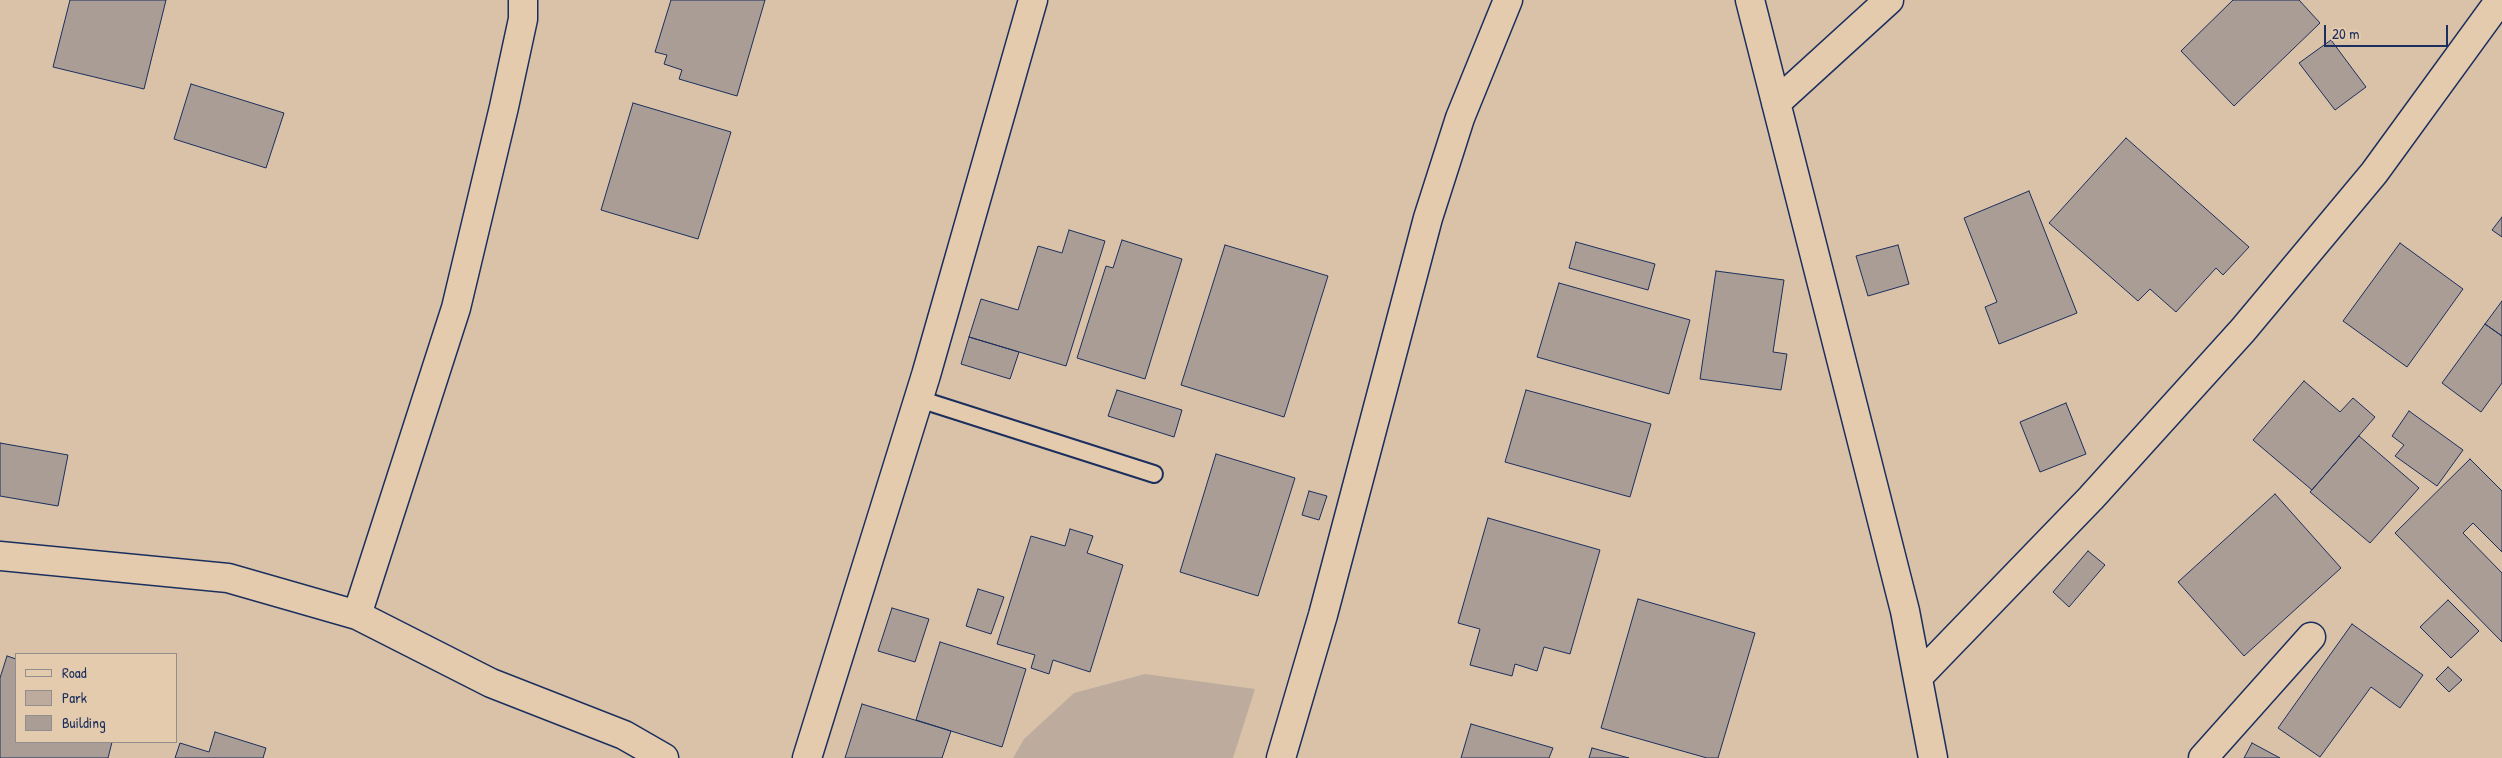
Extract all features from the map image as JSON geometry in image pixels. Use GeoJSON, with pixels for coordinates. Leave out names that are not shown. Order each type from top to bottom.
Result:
{"type":"FeatureCollection","features":[{"type":"Feature","properties":{"kind":"street"},"geometry":{"type":"LineString","coordinates":[[357,615],[456,308],[508,90],[523,19],[523,0]]}},
{"type":"Feature","properties":{"kind":"street"},"geometry":{"type":"LineString","coordinates":[[807,758],[919,399],[1033,0]]}},
{"type":"Feature","properties":{"kind":"street"},"geometry":{"type":"LineString","coordinates":[[1281,758],[1322,615],[1428,218],[1460,118],[1508,0]]}},
{"type":"Feature","properties":{"kind":"street"},"geometry":{"type":"LineString","coordinates":[[1750,0],[1905,611],[1933,758]]}},
{"type":"Feature","properties":{"kind":"street"},"geometry":{"type":"LineString","coordinates":[[1776,103],[1889,0]]}},
{"type":"Feature","properties":{"kind":"street"},"geometry":{"type":"LineString","coordinates":[[1918,677],[2091,498],[2243,330],[2374,173],[2500,0]]}},
{"type":"Feature","properties":{"kind":"street"},"geometry":{"type":"LineString","coordinates":[[0,556],[228,578],[357,615],[491,683],[624,735],[664,758]]}},
{"type":"Feature","properties":{"kind":"street"},"geometry":{"type":"LineString","coordinates":[[2203,758],[2311,637]]}},
{"type":"Feature","properties":{"kind":"lane"},"geometry":{"type":"LineString","coordinates":[[919,399],[1154,474]]}},
{"type":"Feature","properties":{"kind":"green space"},"geometry":{"type":"Polygon","coordinates":[[[1145,674],[1255,689],[1233,758],[1013,758],[1024,739],[1074,693],[1145,674]]]}},
{"type":"Feature","properties":{"kind":"building"},"geometry":{"type":"Polygon","coordinates":[[[70,0],[166,0],[144,89],[53,67],[70,0]]]}},
{"type":"Feature","properties":{"kind":"building"},"geometry":{"type":"Polygon","coordinates":[[[671,0],[765,0],[737,96],[679,79],[682,70],[664,64],[667,55],[655,52],[671,0]]]}},
{"type":"Feature","properties":{"kind":"building"},"geometry":{"type":"Polygon","coordinates":[[[2233,0],[2299,0],[2320,23],[2234,106],[2181,51],[2233,0]]]}},
{"type":"Feature","properties":{"kind":"building"},"geometry":{"type":"Polygon","coordinates":[[[2331,40],[2366,87],[2335,110],[2299,63],[2331,40]]]}},
{"type":"Feature","properties":{"kind":"building"},"geometry":{"type":"Polygon","coordinates":[[[191,84],[284,113],[266,168],[174,139],[191,84]]]}},
{"type":"Feature","properties":{"kind":"building"},"geometry":{"type":"Polygon","coordinates":[[[633,103],[731,132],[698,239],[601,210],[633,103]]]}},
{"type":"Feature","properties":{"kind":"building"},"geometry":{"type":"Polygon","coordinates":[[[2126,138],[2249,247],[2223,275],[2216,268],[2176,312],[2150,289],[2138,301],[2049,223],[2126,138]]]}},
{"type":"Feature","properties":{"kind":"building"},"geometry":{"type":"Polygon","coordinates":[[[2029,191],[2077,313],[1999,344],[1985,307],[1997,302],[1964,218],[2029,191]]]}},
{"type":"Feature","properties":{"kind":"building"},"geometry":{"type":"Polygon","coordinates":[[[2502,217],[2502,237],[2492,230],[2502,217]]]}},
{"type":"Feature","properties":{"kind":"building"},"geometry":{"type":"Polygon","coordinates":[[[1069,230],[1105,241],[1066,366],[969,337],[981,299],[1018,310],[1038,246],[1062,253],[1069,230]]]}},
{"type":"Feature","properties":{"kind":"building"},"geometry":{"type":"Polygon","coordinates":[[[1122,240],[1182,259],[1145,379],[1077,358],[1106,266],[1113,268],[1122,240]]]}},
{"type":"Feature","properties":{"kind":"building"},"geometry":{"type":"Polygon","coordinates":[[[1576,242],[1655,264],[1648,290],[1569,268],[1576,242]]]}},
{"type":"Feature","properties":{"kind":"building"},"geometry":{"type":"Polygon","coordinates":[[[2400,243],[2463,289],[2407,367],[2343,321],[2400,243]]]}},
{"type":"Feature","properties":{"kind":"building"},"geometry":{"type":"Polygon","coordinates":[[[1225,245],[1328,276],[1284,417],[1181,385],[1225,245]]]}},
{"type":"Feature","properties":{"kind":"building"},"geometry":{"type":"Polygon","coordinates":[[[1898,245],[1909,284],[1868,296],[1856,256],[1898,245]]]}},
{"type":"Feature","properties":{"kind":"building"},"geometry":{"type":"Polygon","coordinates":[[[1716,271],[1784,280],[1773,352],[1787,354],[1781,390],[1700,379],[1716,271]]]}},
{"type":"Feature","properties":{"kind":"building"},"geometry":{"type":"Polygon","coordinates":[[[1559,283],[1690,320],[1669,394],[1537,357],[1559,283]]]}},
{"type":"Feature","properties":{"kind":"building"},"geometry":{"type":"Polygon","coordinates":[[[2502,301],[2502,336],[2485,324],[2502,301]]]}},
{"type":"Feature","properties":{"kind":"building"},"geometry":{"type":"Polygon","coordinates":[[[2485,324],[2502,336],[2502,383],[2481,412],[2442,383],[2485,324]]]}},
{"type":"Feature","properties":{"kind":"building"},"geometry":{"type":"Polygon","coordinates":[[[969,337],[1019,352],[1010,379],[961,364],[969,337]]]}},
{"type":"Feature","properties":{"kind":"building"},"geometry":{"type":"Polygon","coordinates":[[[2304,381],[2340,412],[2353,398],[2375,417],[2312,490],[2253,440],[2304,381]]]}},
{"type":"Feature","properties":{"kind":"building"},"geometry":{"type":"Polygon","coordinates":[[[1117,390],[1182,410],[1174,437],[1108,416],[1117,390]]]}},
{"type":"Feature","properties":{"kind":"building"},"geometry":{"type":"Polygon","coordinates":[[[1526,390],[1651,424],[1630,497],[1505,462],[1526,390]]]}},
{"type":"Feature","properties":{"kind":"building"},"geometry":{"type":"Polygon","coordinates":[[[2066,403],[2086,454],[2040,472],[2020,422],[2066,403]]]}},
{"type":"Feature","properties":{"kind":"building"},"geometry":{"type":"Polygon","coordinates":[[[2409,411],[2463,450],[2437,486],[2395,456],[2404,445],[2392,436],[2409,411]]]}},
{"type":"Feature","properties":{"kind":"building"},"geometry":{"type":"Polygon","coordinates":[[[2359,436],[2419,488],[2370,543],[2310,492],[2359,436]]]}},
{"type":"Feature","properties":{"kind":"building"},"geometry":{"type":"Polygon","coordinates":[[[0,443],[68,455],[58,506],[0,496],[0,443]]]}},
{"type":"Feature","properties":{"kind":"building"},"geometry":{"type":"Polygon","coordinates":[[[1216,454],[1295,478],[1258,596],[1180,572],[1216,454]]]}},
{"type":"Feature","properties":{"kind":"building"},"geometry":{"type":"Polygon","coordinates":[[[2470,459],[2502,491],[2502,552],[2473,523],[2463,533],[2502,573],[2502,642],[2395,533],[2470,459]]]}},
{"type":"Feature","properties":{"kind":"building"},"geometry":{"type":"Polygon","coordinates":[[[1309,491],[1327,496],[1319,520],[1302,515],[1309,491]]]}},
{"type":"Feature","properties":{"kind":"building"},"geometry":{"type":"Polygon","coordinates":[[[2275,494],[2341,568],[2244,656],[2178,582],[2275,494]]]}},
{"type":"Feature","properties":{"kind":"building"},"geometry":{"type":"Polygon","coordinates":[[[1488,518],[1600,550],[1570,654],[1544,647],[1537,671],[1515,664],[1512,676],[1470,665],[1480,629],[1458,623],[1488,518]]]}},
{"type":"Feature","properties":{"kind":"building"},"geometry":{"type":"Polygon","coordinates":[[[1070,529],[1093,536],[1087,553],[1123,565],[1090,672],[1053,660],[1049,674],[1031,668],[1035,655],[997,644],[1031,536],[1065,546],[1070,529]]]}},
{"type":"Feature","properties":{"kind":"building"},"geometry":{"type":"Polygon","coordinates":[[[2088,551],[2105,565],[2069,607],[2053,592],[2088,551]]]}},
{"type":"Feature","properties":{"kind":"building"},"geometry":{"type":"Polygon","coordinates":[[[978,589],[1004,597],[991,634],[966,626],[978,589]]]}},
{"type":"Feature","properties":{"kind":"building"},"geometry":{"type":"Polygon","coordinates":[[[1638,599],[1755,633],[1718,758],[1707,758],[1601,728],[1638,599]]]}},
{"type":"Feature","properties":{"kind":"building"},"geometry":{"type":"Polygon","coordinates":[[[2448,600],[2479,631],[2451,658],[2420,627],[2448,600]]]}},
{"type":"Feature","properties":{"kind":"building"},"geometry":{"type":"Polygon","coordinates":[[[892,608],[929,619],[915,662],[878,651],[892,608]]]}},
{"type":"Feature","properties":{"kind":"building"},"geometry":{"type":"Polygon","coordinates":[[[2352,624],[2423,675],[2400,708],[2371,687],[2320,757],[2278,728],[2352,624]]]}},
{"type":"Feature","properties":{"kind":"building"},"geometry":{"type":"Polygon","coordinates":[[[940,642],[1026,669],[1002,747],[916,720],[940,642]]]}},
{"type":"Feature","properties":{"kind":"building"},"geometry":{"type":"Polygon","coordinates":[[[7,656],[15,659],[15,743],[112,743],[108,758],[0,758],[0,678],[7,656]]]}},
{"type":"Feature","properties":{"kind":"building"},"geometry":{"type":"Polygon","coordinates":[[[2448,667],[2462,680],[2449,692],[2436,679],[2448,667]]]}},
{"type":"Feature","properties":{"kind":"building"},"geometry":{"type":"Polygon","coordinates":[[[862,704],[951,731],[942,758],[845,758],[862,704]]]}},
{"type":"Feature","properties":{"kind":"building"},"geometry":{"type":"Polygon","coordinates":[[[1471,724],[1553,748],[1549,758],[1461,758],[1471,724]]]}},
{"type":"Feature","properties":{"kind":"building"},"geometry":{"type":"Polygon","coordinates":[[[215,732],[266,748],[263,758],[175,758],[180,743],[209,752],[215,732]]]}},
{"type":"Feature","properties":{"kind":"building"},"geometry":{"type":"Polygon","coordinates":[[[2252,743],[2280,758],[2244,758],[2252,743]]]}},
{"type":"Feature","properties":{"kind":"building"},"geometry":{"type":"Polygon","coordinates":[[[1592,748],[1629,758],[1589,758],[1592,748]]]}}]}
